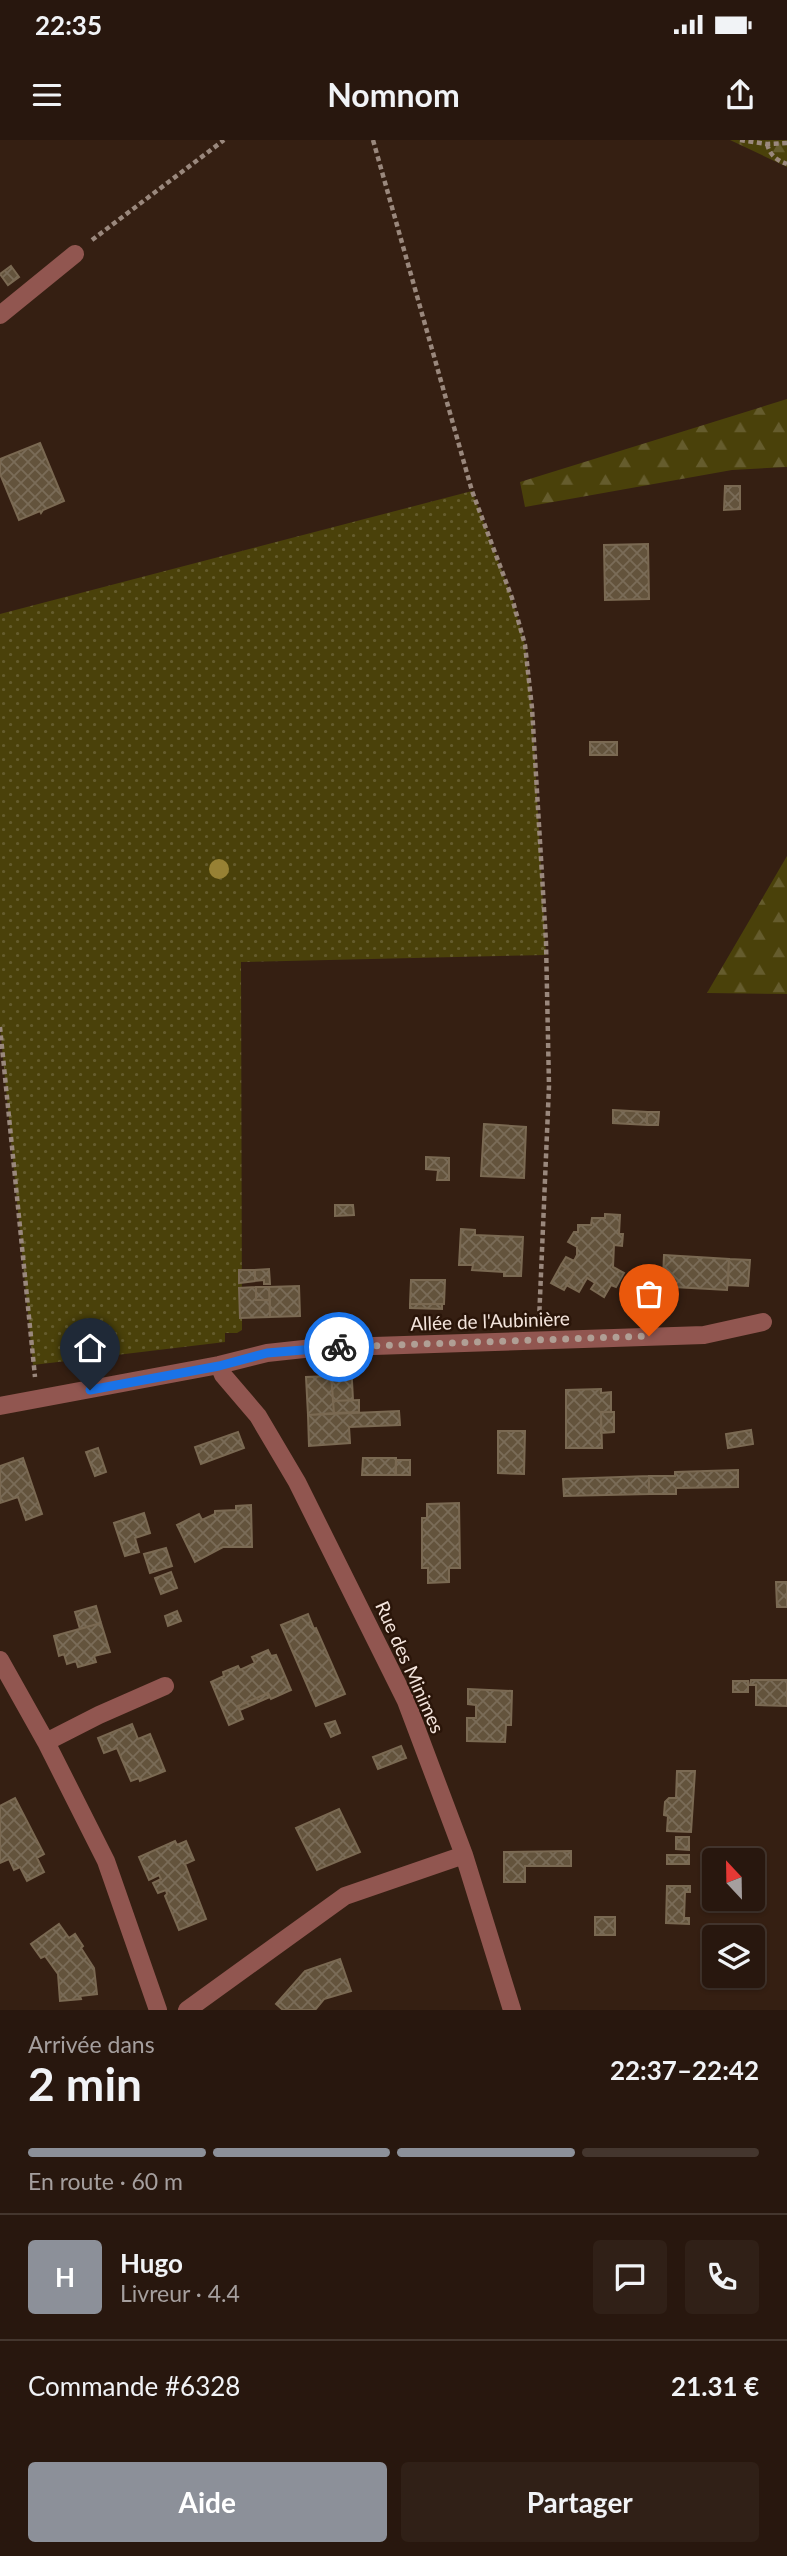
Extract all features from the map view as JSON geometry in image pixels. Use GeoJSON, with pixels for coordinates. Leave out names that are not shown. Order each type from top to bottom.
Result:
{"type":"FeatureCollection","features":[{"type":"Feature","properties":{"kind":"street"},"geometry":{"type":"LineString","coordinates":[[0,315],[75,254]]}},
{"type":"Feature","properties":{"kind":"street","name":"Allée de l'Aubinière"},"geometry":{"type":"LineString","coordinates":[[0,1406],[219,1366],[267,1353],[540,1339],[704,1335],[763,1322]]}},
{"type":"Feature","properties":{"kind":"street","name":"Rue des Minimes"},"geometry":{"type":"LineString","coordinates":[[219,1366],[223,1375],[258,1416],[313,1512],[406,1701],[464,1855],[512,2010]]}},
{"type":"Feature","properties":{"kind":"street"},"geometry":{"type":"LineString","coordinates":[[0,1660],[46,1742],[106,1861],[158,2010]]}},
{"type":"Feature","properties":{"kind":"street"},"geometry":{"type":"LineString","coordinates":[[46,1742],[165,1686]]}},
{"type":"Feature","properties":{"kind":"street"},"geometry":{"type":"LineString","coordinates":[[187,2010],[345,1896],[464,1855]]}},
{"type":"Feature","properties":{"kind":"path"},"geometry":{"type":"LineString","coordinates":[[75,254],[224,140]]}},
{"type":"Feature","properties":{"kind":"path"},"geometry":{"type":"LineString","coordinates":[[373,140],[472,491],[512,598],[525,645],[532,708],[545,929],[549,1086],[540,1339]]}},
{"type":"Feature","properties":{"kind":"path"},"geometry":{"type":"LineString","coordinates":[[740,140],[767,144],[787,143]]}},
{"type":"Feature","properties":{"kind":"path"},"geometry":{"type":"LineString","coordinates":[[767,144],[776,159],[787,164]]}},
{"type":"Feature","properties":{"kind":"path"},"geometry":{"type":"LineString","coordinates":[[0,1027],[38,1399]]}},
{"type":"Feature","properties":{"kind":"green space"},"geometry":{"type":"Polygon","coordinates":[[[730,140],[787,140],[787,167],[730,140]]]}},
{"type":"Feature","properties":{"kind":"green space"},"geometry":{"type":"Polygon","coordinates":[[[787,399],[787,467],[732,470],[525,507],[520,482],[787,399]]]}},
{"type":"Feature","properties":{"kind":"green space"},"geometry":{"type":"Polygon","coordinates":[[[472,491],[512,598],[525,645],[532,708],[546,955],[241,962],[242,1330],[225,1333],[225,1342],[33,1365],[0,1027],[0,614],[472,491]]]}},
{"type":"Feature","properties":{"kind":"green space"},"geometry":{"type":"Polygon","coordinates":[[[787,856],[787,994],[707,993],[787,856]]]}},
{"type":"Feature","properties":{"kind":"building"},"geometry":{"type":"Polygon","coordinates":[[[11,266],[19,277],[8,285],[0,274],[11,266]]]}},
{"type":"Feature","properties":{"kind":"building"},"geometry":{"type":"Polygon","coordinates":[[[40,443],[64,501],[41,513],[40,511],[19,520],[0,474],[0,459],[40,443]]]}},
{"type":"Feature","properties":{"kind":"building"},"geometry":{"type":"Polygon","coordinates":[[[725,486],[740,486],[740,509],[724,510],[725,486]]]}},
{"type":"Feature","properties":{"kind":"building"},"geometry":{"type":"Polygon","coordinates":[[[648,544],[649,599],[605,600],[604,545],[648,544]]]}},
{"type":"Feature","properties":{"kind":"building"},"geometry":{"type":"Polygon","coordinates":[[[590,742],[617,742],[617,755],[590,755],[590,742]]]}},
{"type":"Feature","properties":{"kind":"building"},"geometry":{"type":"Polygon","coordinates":[[[613,1110],[647,1112],[647,1125],[613,1123],[613,1110]]]}},
{"type":"Feature","properties":{"kind":"building"},"geometry":{"type":"Polygon","coordinates":[[[647,1112],[659,1112],[658,1125],[647,1125],[647,1112]]]}},
{"type":"Feature","properties":{"kind":"building"},"geometry":{"type":"Polygon","coordinates":[[[484,1124],[526,1127],[524,1178],[481,1176],[484,1124]]]}},
{"type":"Feature","properties":{"kind":"building"},"geometry":{"type":"Polygon","coordinates":[[[426,1157],[449,1158],[449,1180],[437,1180],[438,1170],[426,1169],[426,1157]]]}},
{"type":"Feature","properties":{"kind":"building"},"geometry":{"type":"Polygon","coordinates":[[[335,1205],[353,1205],[354,1215],[335,1216],[335,1205]]]}},
{"type":"Feature","properties":{"kind":"building"},"geometry":{"type":"Polygon","coordinates":[[[605,1214],[620,1215],[619,1234],[623,1234],[622,1246],[614,1245],[613,1267],[624,1273],[616,1287],[611,1285],[604,1297],[591,1289],[595,1283],[587,1278],[579,1292],[566,1285],[574,1273],[561,1265],[566,1257],[574,1261],[577,1255],[577,1247],[568,1242],[574,1232],[578,1232],[578,1225],[591,1225],[592,1218],[605,1218],[605,1214]]]}},
{"type":"Feature","properties":{"kind":"building"},"geometry":{"type":"Polygon","coordinates":[[[461,1229],[475,1230],[475,1235],[523,1237],[521,1276],[504,1276],[504,1272],[472,1270],[473,1265],[459,1265],[461,1229]]]}},
{"type":"Feature","properties":{"kind":"building"},"geometry":{"type":"Polygon","coordinates":[[[664,1255],[729,1259],[727,1290],[674,1287],[674,1279],[663,1278],[664,1255]]]}},
{"type":"Feature","properties":{"kind":"building"},"geometry":{"type":"Polygon","coordinates":[[[729,1259],[750,1260],[748,1286],[728,1285],[729,1259]]]}},
{"type":"Feature","properties":{"kind":"building"},"geometry":{"type":"Polygon","coordinates":[[[561,1265],[574,1273],[564,1290],[551,1283],[561,1265]]]}},
{"type":"Feature","properties":{"kind":"building"},"geometry":{"type":"Polygon","coordinates":[[[269,1269],[270,1284],[264,1284],[264,1280],[255,1281],[255,1270],[269,1269]]]}},
{"type":"Feature","properties":{"kind":"building"},"geometry":{"type":"Polygon","coordinates":[[[239,1270],[255,1270],[255,1281],[239,1283],[239,1270]]]}},
{"type":"Feature","properties":{"kind":"building"},"geometry":{"type":"Polygon","coordinates":[[[411,1280],[445,1280],[444,1304],[410,1304],[411,1280]]]}},
{"type":"Feature","properties":{"kind":"building"},"geometry":{"type":"Polygon","coordinates":[[[299,1286],[300,1316],[270,1317],[269,1287],[299,1286]]]}},
{"type":"Feature","properties":{"kind":"building"},"geometry":{"type":"Polygon","coordinates":[[[256,1287],[269,1287],[270,1300],[256,1300],[256,1287]]]}},
{"type":"Feature","properties":{"kind":"building"},"geometry":{"type":"Polygon","coordinates":[[[256,1287],[256,1300],[270,1300],[270,1317],[240,1318],[239,1288],[256,1287]]]}},
{"type":"Feature","properties":{"kind":"building"},"geometry":{"type":"Polygon","coordinates":[[[410,1304],[442,1304],[442,1309],[410,1308],[410,1304]]]}},
{"type":"Feature","properties":{"kind":"building"},"geometry":{"type":"Polygon","coordinates":[[[351,1362],[353,1400],[333,1401],[331,1363],[351,1362]]]}},
{"type":"Feature","properties":{"kind":"building"},"geometry":{"type":"Polygon","coordinates":[[[331,1376],[334,1413],[308,1415],[306,1377],[331,1376]]]}},
{"type":"Feature","properties":{"kind":"building"},"geometry":{"type":"Polygon","coordinates":[[[601,1389],[601,1393],[611,1392],[611,1412],[601,1412],[602,1448],[566,1448],[566,1390],[601,1389]]]}},
{"type":"Feature","properties":{"kind":"building"},"geometry":{"type":"Polygon","coordinates":[[[359,1400],[359,1412],[334,1413],[333,1401],[359,1400]]]}},
{"type":"Feature","properties":{"kind":"building"},"geometry":{"type":"Polygon","coordinates":[[[399,1411],[400,1425],[349,1427],[350,1443],[309,1446],[308,1415],[399,1411]]]}},
{"type":"Feature","properties":{"kind":"building"},"geometry":{"type":"Polygon","coordinates":[[[601,1412],[614,1412],[614,1432],[601,1433],[601,1412]]]}},
{"type":"Feature","properties":{"kind":"building"},"geometry":{"type":"Polygon","coordinates":[[[751,1430],[753,1444],[728,1448],[726,1434],[751,1430]]]}},
{"type":"Feature","properties":{"kind":"building"},"geometry":{"type":"Polygon","coordinates":[[[498,1431],[525,1431],[524,1474],[498,1473],[498,1431]]]}},
{"type":"Feature","properties":{"kind":"building"},"geometry":{"type":"Polygon","coordinates":[[[238,1432],[244,1448],[201,1464],[195,1447],[238,1432]]]}},
{"type":"Feature","properties":{"kind":"building"},"geometry":{"type":"Polygon","coordinates":[[[98,1448],[106,1472],[95,1476],[86,1452],[98,1448]]]}},
{"type":"Feature","properties":{"kind":"building"},"geometry":{"type":"Polygon","coordinates":[[[23,1458],[42,1514],[26,1520],[18,1497],[0,1503],[0,1466],[23,1458]]]}},
{"type":"Feature","properties":{"kind":"building"},"geometry":{"type":"Polygon","coordinates":[[[363,1458],[396,1458],[396,1475],[362,1475],[363,1458]]]}},
{"type":"Feature","properties":{"kind":"building"},"geometry":{"type":"Polygon","coordinates":[[[396,1460],[410,1460],[410,1475],[395,1475],[396,1460]]]}},
{"type":"Feature","properties":{"kind":"building"},"geometry":{"type":"Polygon","coordinates":[[[738,1470],[738,1487],[676,1488],[676,1494],[649,1494],[649,1476],[675,1476],[675,1472],[738,1470]]]}},
{"type":"Feature","properties":{"kind":"building"},"geometry":{"type":"Polygon","coordinates":[[[649,1476],[649,1494],[564,1496],[563,1479],[649,1476]]]}},
{"type":"Feature","properties":{"kind":"building"},"geometry":{"type":"Polygon","coordinates":[[[459,1503],[460,1568],[449,1568],[449,1582],[428,1583],[428,1568],[422,1568],[422,1518],[427,1518],[427,1504],[459,1503]]]}},
{"type":"Feature","properties":{"kind":"building"},"geometry":{"type":"Polygon","coordinates":[[[251,1505],[252,1547],[223,1547],[195,1562],[177,1525],[199,1514],[202,1520],[215,1514],[215,1511],[236,1510],[236,1506],[251,1505]]]}},
{"type":"Feature","properties":{"kind":"building"},"geometry":{"type":"Polygon","coordinates":[[[144,1513],[150,1533],[135,1538],[139,1552],[125,1556],[114,1523],[144,1513]]]}},
{"type":"Feature","properties":{"kind":"building"},"geometry":{"type":"Polygon","coordinates":[[[166,1548],[172,1566],[150,1573],[144,1554],[166,1548]]]}},
{"type":"Feature","properties":{"kind":"building"},"geometry":{"type":"Polygon","coordinates":[[[171,1572],[177,1588],[161,1594],[155,1578],[171,1572]]]}},
{"type":"Feature","properties":{"kind":"building"},"geometry":{"type":"Polygon","coordinates":[[[776,1582],[787,1582],[787,1607],[777,1607],[776,1582]]]}},
{"type":"Feature","properties":{"kind":"building"},"geometry":{"type":"Polygon","coordinates":[[[96,1606],[101,1623],[80,1629],[75,1612],[96,1606]]]}},
{"type":"Feature","properties":{"kind":"building"},"geometry":{"type":"Polygon","coordinates":[[[177,1611],[181,1621],[168,1626],[165,1616],[177,1611]]]}},
{"type":"Feature","properties":{"kind":"building"},"geometry":{"type":"Polygon","coordinates":[[[308,1614],[345,1694],[316,1706],[281,1625],[308,1614]]]}},
{"type":"Feature","properties":{"kind":"building"},"geometry":{"type":"Polygon","coordinates":[[[101,1623],[110,1652],[94,1656],[96,1662],[78,1667],[76,1661],[67,1664],[64,1654],[59,1656],[54,1636],[101,1623]]]}},
{"type":"Feature","properties":{"kind":"building"},"geometry":{"type":"Polygon","coordinates":[[[268,1650],[271,1656],[276,1655],[291,1690],[271,1699],[268,1693],[238,1706],[243,1719],[229,1725],[211,1682],[224,1676],[223,1672],[238,1666],[240,1670],[255,1663],[252,1657],[268,1650]]]}},
{"type":"Feature","properties":{"kind":"building"},"geometry":{"type":"Polygon","coordinates":[[[751,1680],[787,1680],[787,1706],[756,1705],[756,1685],[750,1685],[751,1680]]]}},
{"type":"Feature","properties":{"kind":"building"},"geometry":{"type":"Polygon","coordinates":[[[733,1681],[748,1681],[748,1692],[733,1692],[733,1681]]]}},
{"type":"Feature","properties":{"kind":"building"},"geometry":{"type":"Polygon","coordinates":[[[468,1689],[512,1691],[511,1725],[506,1725],[505,1742],[467,1741],[467,1718],[476,1718],[476,1705],[468,1704],[468,1689]]]}},
{"type":"Feature","properties":{"kind":"building"},"geometry":{"type":"Polygon","coordinates":[[[268,1693],[270,1697],[240,1710],[238,1706],[268,1693]]]}},
{"type":"Feature","properties":{"kind":"building"},"geometry":{"type":"Polygon","coordinates":[[[335,1721],[340,1733],[331,1737],[325,1724],[335,1721]]]}},
{"type":"Feature","properties":{"kind":"building"},"geometry":{"type":"Polygon","coordinates":[[[132,1724],[138,1739],[150,1734],[165,1771],[140,1781],[139,1778],[131,1781],[117,1748],[104,1753],[98,1738],[132,1724]]]}},
{"type":"Feature","properties":{"kind":"building"},"geometry":{"type":"Polygon","coordinates":[[[401,1746],[406,1758],[378,1769],[373,1757],[401,1746]]]}},
{"type":"Feature","properties":{"kind":"building"},"geometry":{"type":"Polygon","coordinates":[[[677,1771],[695,1771],[691,1832],[667,1831],[665,1802],[669,1798],[676,1798],[677,1771]]]}},
{"type":"Feature","properties":{"kind":"building"},"geometry":{"type":"Polygon","coordinates":[[[15,1798],[44,1854],[37,1858],[44,1872],[27,1881],[20,1867],[14,1870],[9,1859],[0,1863],[0,1806],[15,1798]]]}},
{"type":"Feature","properties":{"kind":"building"},"geometry":{"type":"Polygon","coordinates":[[[339,1809],[360,1852],[317,1870],[296,1828],[339,1809]]]}},
{"type":"Feature","properties":{"kind":"building"},"geometry":{"type":"Polygon","coordinates":[[[676,1837],[689,1837],[689,1850],[676,1849],[676,1837]]]}},
{"type":"Feature","properties":{"kind":"building"},"geometry":{"type":"Polygon","coordinates":[[[175,1841],[177,1845],[186,1841],[194,1860],[185,1864],[206,1919],[179,1930],[165,1896],[166,1890],[158,1893],[153,1883],[161,1879],[159,1875],[149,1880],[139,1857],[175,1841]]]}},
{"type":"Feature","properties":{"kind":"building"},"geometry":{"type":"Polygon","coordinates":[[[571,1851],[571,1866],[525,1866],[525,1882],[504,1882],[504,1852],[571,1851]]]}},
{"type":"Feature","properties":{"kind":"building"},"geometry":{"type":"Polygon","coordinates":[[[667,1855],[689,1855],[689,1864],[667,1864],[667,1855]]]}},
{"type":"Feature","properties":{"kind":"building"},"geometry":{"type":"Polygon","coordinates":[[[667,1886],[690,1886],[690,1892],[685,1892],[684,1918],[689,1918],[689,1924],[666,1923],[667,1886]]]}},
{"type":"Feature","properties":{"kind":"building"},"geometry":{"type":"Polygon","coordinates":[[[595,1917],[615,1917],[615,1935],[595,1935],[595,1917]]]}},
{"type":"Feature","properties":{"kind":"building"},"geometry":{"type":"Polygon","coordinates":[[[59,1924],[69,1938],[75,1934],[83,1946],[81,1948],[94,1968],[97,1994],[60,2001],[58,1974],[45,1956],[41,1958],[31,1944],[59,1924]]]}},
{"type":"Feature","properties":{"kind":"building"},"geometry":{"type":"Polygon","coordinates":[[[340,1959],[351,1991],[324,1999],[315,2010],[283,2010],[276,2004],[305,1971],[340,1959]]]}},
{"type":"Feature","properties":{"kind":"way so far"},"geometry":{"type":"LineString","coordinates":[[339,1347],[649,1336]]}},
{"type":"Feature","properties":{"kind":"route"},"geometry":{"type":"LineString","coordinates":[[90,1390],[219,1366],[267,1353],[339,1347]]}}]}
